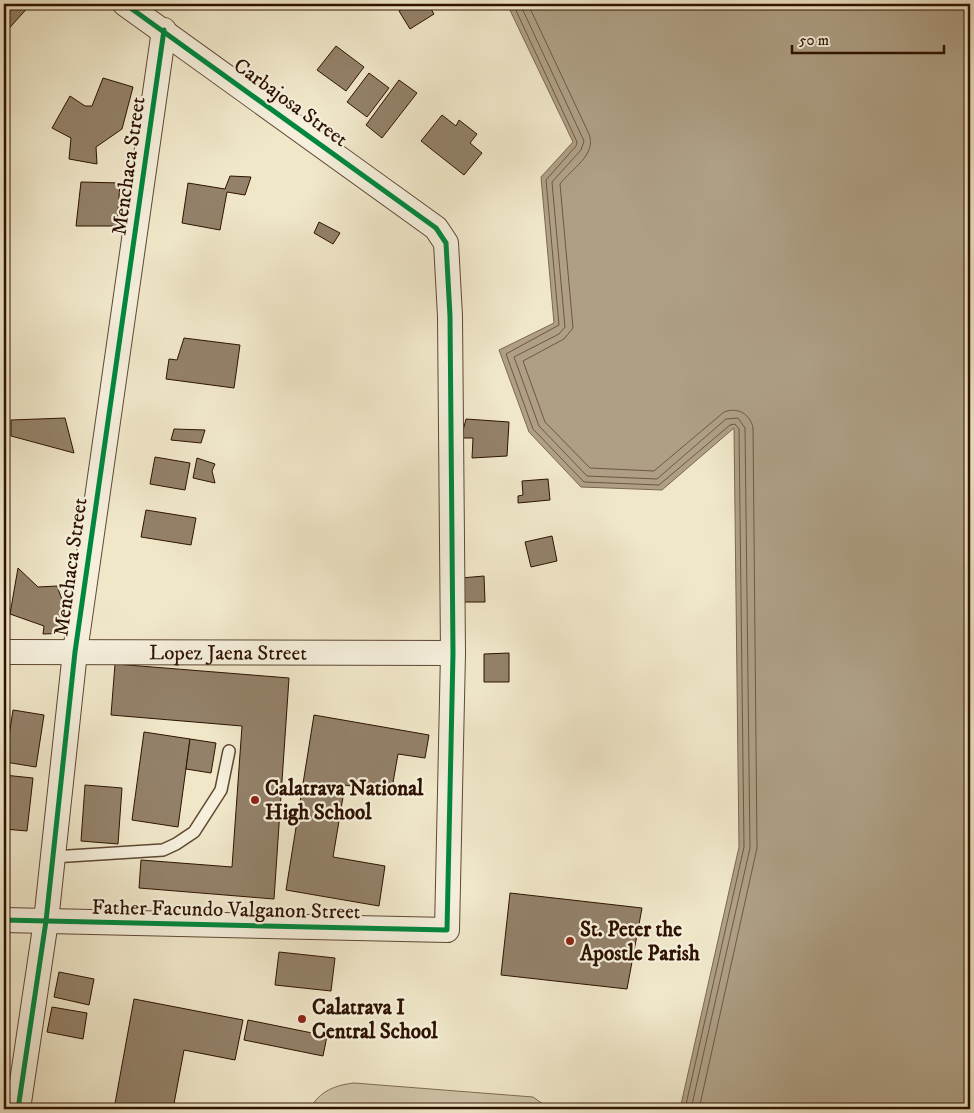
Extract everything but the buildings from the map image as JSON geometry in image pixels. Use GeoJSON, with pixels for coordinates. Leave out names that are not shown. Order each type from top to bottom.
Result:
{"type":"FeatureCollection","features":[{"type":"Feature","properties":{"kind":"street","name":"Carbajosa Street"},"geometry":{"type":"LineString","coordinates":[[125,4],[164,30],[436,228],[446,243],[450,316],[453,653]]}},
{"type":"Feature","properties":{"kind":"street","name":"Menchaca Street"},"geometry":{"type":"LineString","coordinates":[[18,1109],[46,922],[75,652],[164,30]]}},
{"type":"Feature","properties":{"kind":"street","name":"Lopez Jaena Street"},"geometry":{"type":"LineString","coordinates":[[4,652],[453,653]]}},
{"type":"Feature","properties":{"kind":"street","name":"Father Facundo Valganon Street"},"geometry":{"type":"LineString","coordinates":[[4,920],[447,930],[453,653]]}},
{"type":"Feature","properties":{"kind":"lane"},"geometry":{"type":"LineString","coordinates":[[53,857],[163,850],[176,844],[194,832],[221,790],[229,751]]}},
{"type":"Feature","properties":{"kind":"shaded area"},"geometry":{"type":"Polygon","coordinates":[[[354,1083],[533,1097],[550,1109],[310,1109],[323,1093],[341,1085],[354,1083]]]}},
{"type":"Feature","properties":{"kind":"water"},"geometry":{"type":"Polygon","coordinates":[[[507,4],[970,4],[970,1109],[680,1109],[739,847],[734,428],[662,490],[581,487],[529,432],[499,350],[554,323],[541,177],[573,142],[507,4]]]}},
{"type":"Feature","properties":{"kind":"cycle path"},"geometry":{"type":"LineString","coordinates":[[4,920],[447,930],[453,653],[450,316],[446,243],[436,228],[125,4]]}},
{"type":"Feature","properties":{"kind":"cycle path"},"geometry":{"type":"LineString","coordinates":[[18,1109],[46,921],[75,652],[164,30]]}},
{"type":"Feature","properties":{"kind":"place","name":"Calatrava National High School"},"geometry":{"type":"Point","coordinates":[255,800]}},
{"type":"Feature","properties":{"kind":"place","name":"St. Peter the Apostle Parish"},"geometry":{"type":"Point","coordinates":[570,941]}},
{"type":"Feature","properties":{"kind":"place","name":"Calatrava I Central School"},"geometry":{"type":"Point","coordinates":[302,1019]}}]}
